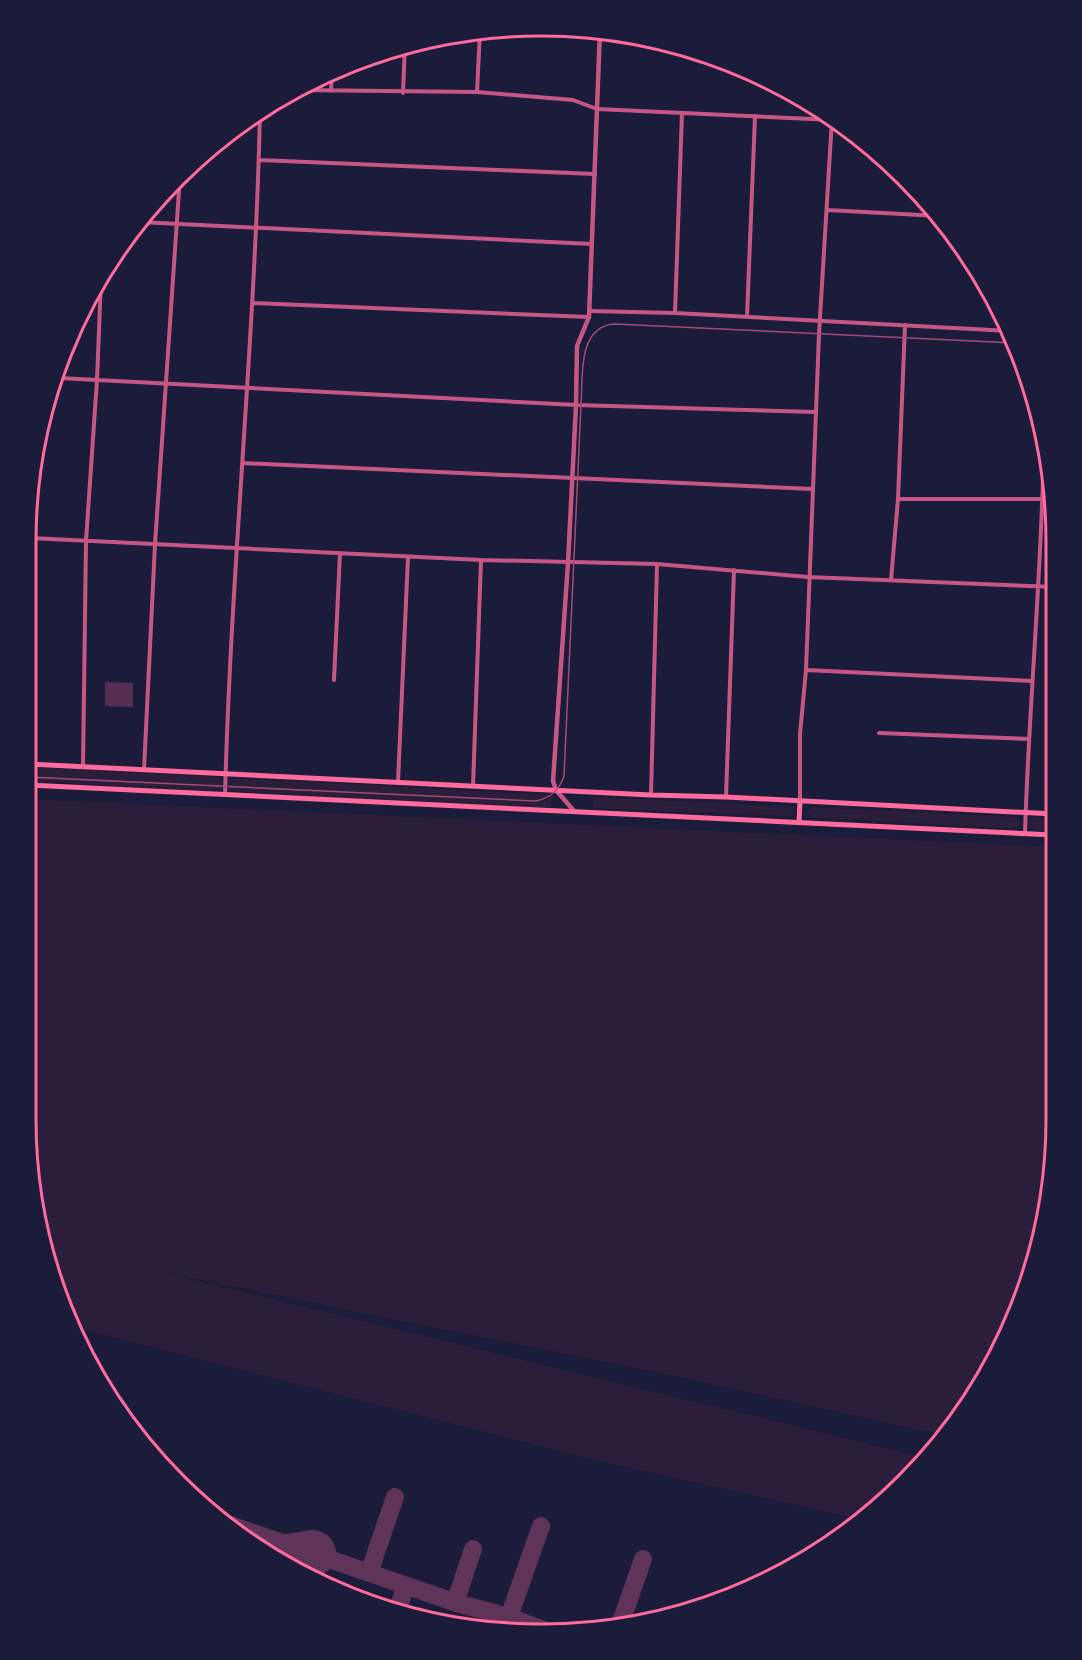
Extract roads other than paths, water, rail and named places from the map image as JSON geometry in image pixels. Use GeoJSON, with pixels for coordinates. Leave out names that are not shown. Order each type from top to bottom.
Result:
{"type":"FeatureCollection","features":[{"type":"Feature","properties":{"kind":"main road"},"geometry":{"type":"LineString","coordinates":[[36,764],[1046,814]]}},
{"type":"Feature","properties":{"kind":"main road"},"geometry":{"type":"LineString","coordinates":[[36,785],[1046,834]]}},
{"type":"Feature","properties":{"kind":"main road"},"geometry":{"type":"LineString","coordinates":[[799,822],[800,801]]}},
{"type":"Feature","properties":{"kind":"street"},"geometry":{"type":"LineString","coordinates":[[574,812],[556,790],[553,781],[572,478],[577,346],[589,314],[600,39]]}},
{"type":"Feature","properties":{"kind":"street"},"geometry":{"type":"LineString","coordinates":[[477,92],[480,40]]}},
{"type":"Feature","properties":{"kind":"street"},"geometry":{"type":"LineString","coordinates":[[402,93],[404,55]]}},
{"type":"Feature","properties":{"kind":"street"},"geometry":{"type":"LineString","coordinates":[[331,82],[331,91]]}},
{"type":"Feature","properties":{"kind":"street"},"geometry":{"type":"LineString","coordinates":[[313,90],[477,92],[573,100],[597,109],[818,118]]}},
{"type":"Feature","properties":{"kind":"street"},"geometry":{"type":"LineString","coordinates":[[675,313],[682,113]]}},
{"type":"Feature","properties":{"kind":"street"},"geometry":{"type":"LineString","coordinates":[[747,317],[755,116]]}},
{"type":"Feature","properties":{"kind":"street"},"geometry":{"type":"LineString","coordinates":[[225,795],[260,121]]}},
{"type":"Feature","properties":{"kind":"street"},"geometry":{"type":"LineString","coordinates":[[800,801],[800,734],[806,670],[816,412],[832,129]]}},
{"type":"Feature","properties":{"kind":"street"},"geometry":{"type":"LineString","coordinates":[[259,160],[595,174]]}},
{"type":"Feature","properties":{"kind":"street"},"geometry":{"type":"LineString","coordinates":[[144,770],[155,544],[179,189]]}},
{"type":"Feature","properties":{"kind":"street"},"geometry":{"type":"LineString","coordinates":[[827,210],[927,215]]}},
{"type":"Feature","properties":{"kind":"street"},"geometry":{"type":"LineString","coordinates":[[149,223],[592,244]]}},
{"type":"Feature","properties":{"kind":"street"},"geometry":{"type":"LineString","coordinates":[[83,767],[86,541],[100,295]]}},
{"type":"Feature","properties":{"kind":"street"},"geometry":{"type":"LineString","coordinates":[[252,303],[589,314],[675,313],[1000,330]]}},
{"type":"Feature","properties":{"kind":"street"},"geometry":{"type":"LineString","coordinates":[[891,580],[898,499],[904,325]]}},
{"type":"Feature","properties":{"kind":"street"},"geometry":{"type":"LineString","coordinates":[[63,378],[576,405],[816,412]]}},
{"type":"Feature","properties":{"kind":"street"},"geometry":{"type":"LineString","coordinates":[[242,463],[813,489]]}},
{"type":"Feature","properties":{"kind":"street"},"geometry":{"type":"LineString","coordinates":[[1025,833],[1043,488]]}},
{"type":"Feature","properties":{"kind":"street"},"geometry":{"type":"LineString","coordinates":[[898,499],[1043,499]]}},
{"type":"Feature","properties":{"kind":"street"},"geometry":{"type":"LineString","coordinates":[[36,538],[408,557],[657,564],[808,577],[1046,586]]}},
{"type":"Feature","properties":{"kind":"street"},"geometry":{"type":"LineString","coordinates":[[334,680],[340,553]]}},
{"type":"Feature","properties":{"kind":"street"},"geometry":{"type":"LineString","coordinates":[[398,782],[408,557]]}},
{"type":"Feature","properties":{"kind":"street"},"geometry":{"type":"LineString","coordinates":[[473,786],[481,560]]}},
{"type":"Feature","properties":{"kind":"street"},"geometry":{"type":"LineString","coordinates":[[651,795],[657,564]]}},
{"type":"Feature","properties":{"kind":"street"},"geometry":{"type":"LineString","coordinates":[[726,797],[734,570]]}},
{"type":"Feature","properties":{"kind":"street"},"geometry":{"type":"LineString","coordinates":[[806,670],[1032,681]]}},
{"type":"Feature","properties":{"kind":"street"},"geometry":{"type":"LineString","coordinates":[[879,733],[1029,739]]}},
{"type":"Feature","properties":{"kind":"tram line"},"geometry":{"type":"LineString","coordinates":[[36,777],[536,801],[546,798],[557,790],[564,776],[583,368],[584,355],[594,334],[603,327],[615,324],[1005,343]]}}]}
